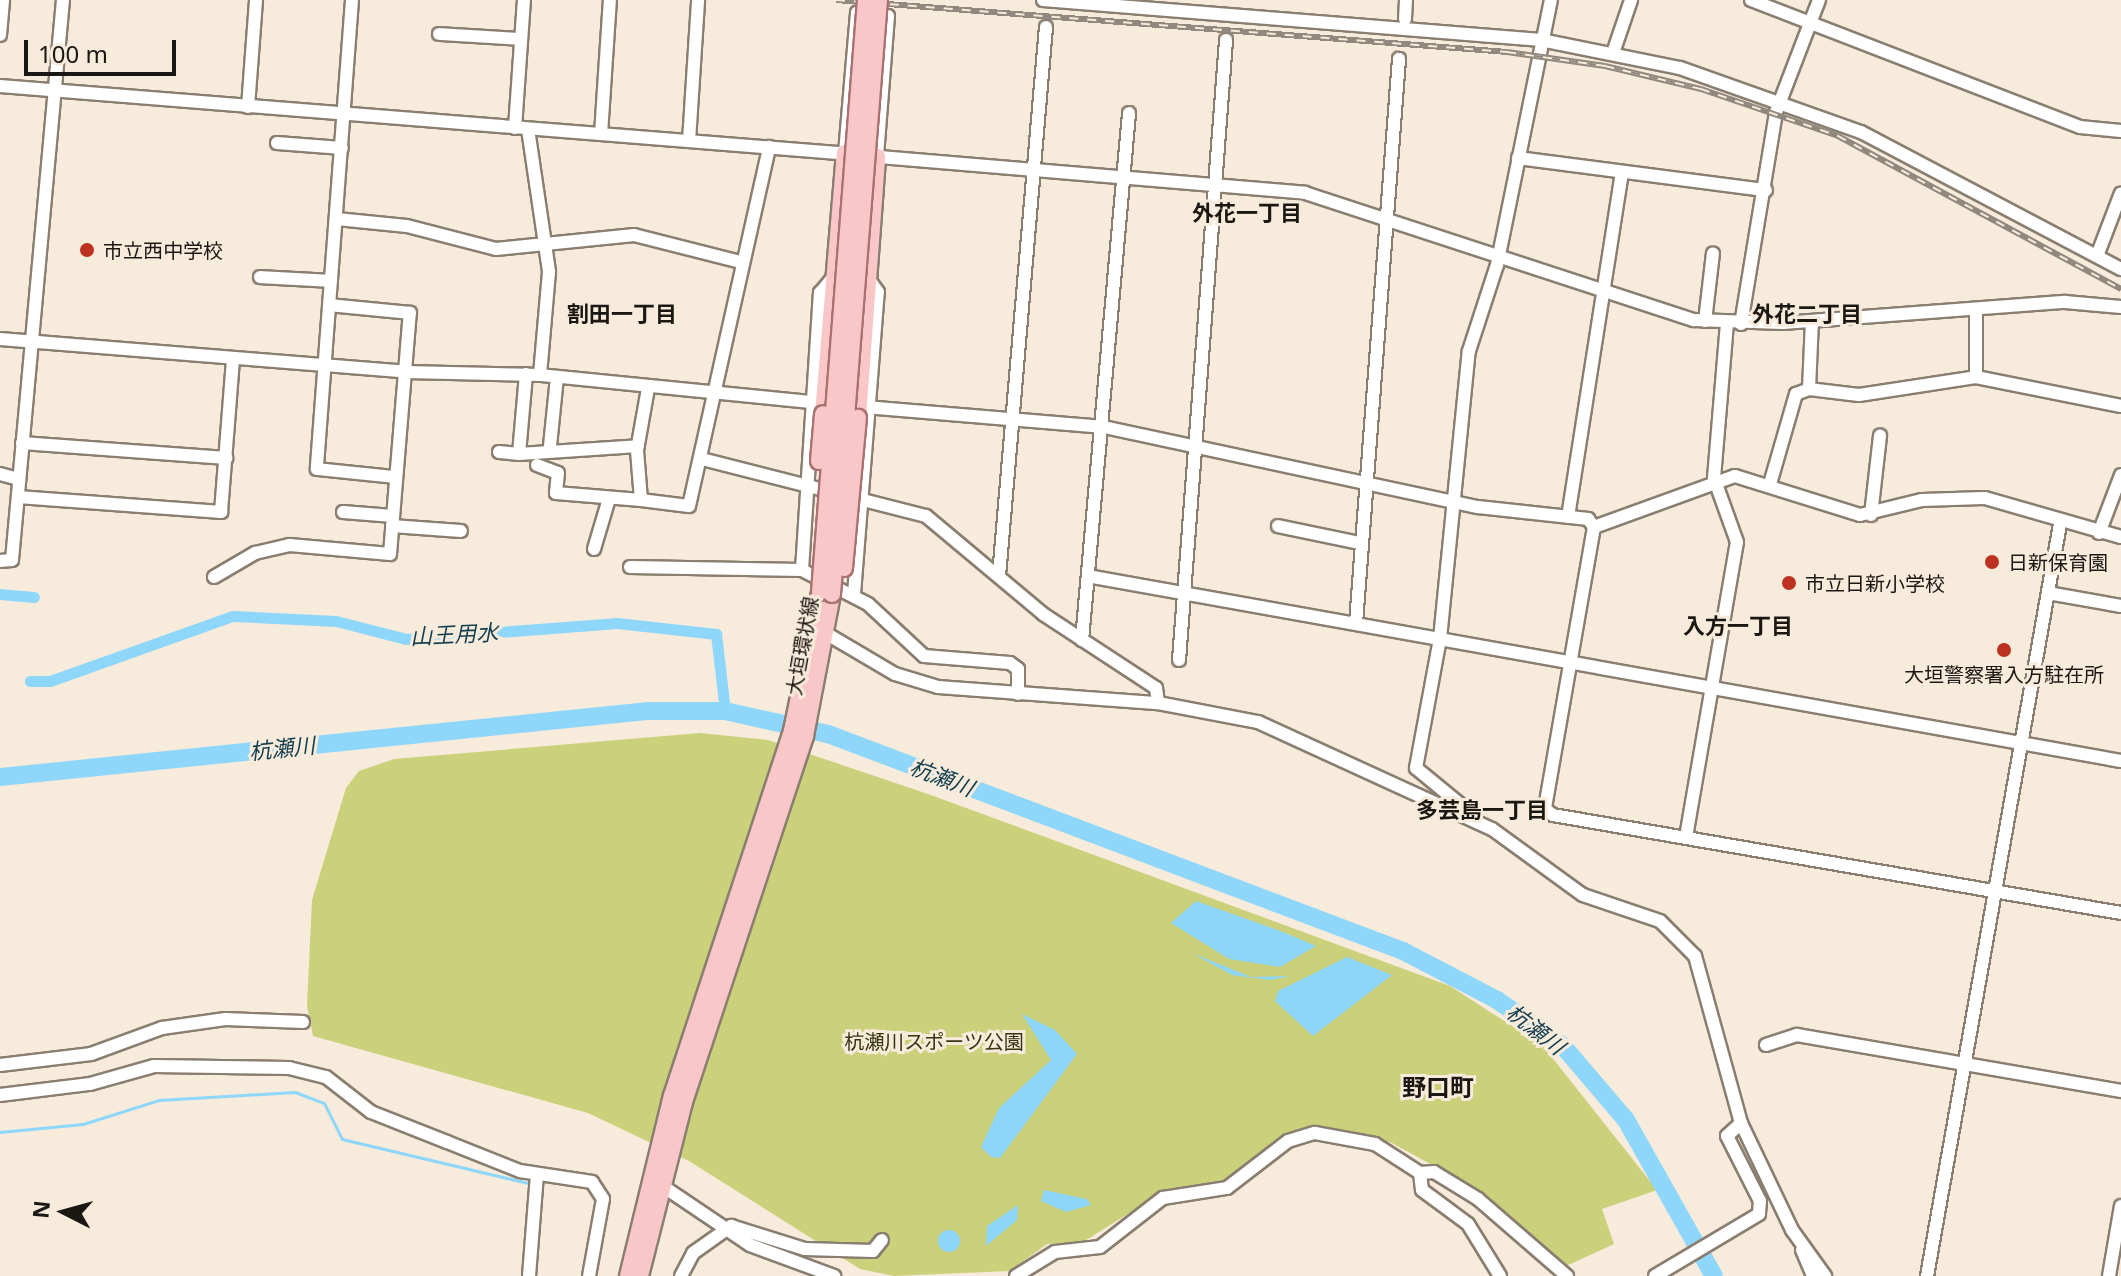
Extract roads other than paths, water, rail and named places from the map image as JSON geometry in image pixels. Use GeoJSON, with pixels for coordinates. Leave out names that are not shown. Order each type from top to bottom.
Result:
{"type":"FeatureCollection","features":[{"type":"Feature","properties":{"kind":"main road","name":"大垣環状線"},"geometry":{"type":"LineString","coordinates":[[832,593],[866,0]]}},
{"type":"Feature","properties":{"kind":"main road","name":"大垣環状線"},"geometry":{"type":"LineString","coordinates":[[628,1276],[805,736],[822,631],[832,593],[879,0]]}},
{"type":"Feature","properties":{"kind":"main road"},"geometry":{"type":"LineString","coordinates":[[832,593],[818,407],[835,275],[845,153]]}},
{"type":"Feature","properties":{"kind":"main road"},"geometry":{"type":"LineString","coordinates":[[832,593],[864,411],[868,278],[877,157]]}},
{"type":"Feature","properties":{"kind":"main road","name":"大垣環状線"},"geometry":{"type":"LineString","coordinates":[[640,1276],[659,1175]]}},
{"type":"Feature","properties":{"kind":"street"},"geometry":{"type":"LineString","coordinates":[[0,35],[3,0]]}},
{"type":"Feature","properties":{"kind":"street"},"geometry":{"type":"LineString","coordinates":[[0,561],[12,560],[63,0]]}},
{"type":"Feature","properties":{"kind":"street"},"geometry":{"type":"LineString","coordinates":[[248,107],[256,0]]}},
{"type":"Feature","properties":{"kind":"street"},"geometry":{"type":"LineString","coordinates":[[352,0],[317,469],[395,477]]}},
{"type":"Feature","properties":{"kind":"street"},"geometry":{"type":"LineString","coordinates":[[524,0],[522,129],[546,245],[540,375]]}},
{"type":"Feature","properties":{"kind":"street"},"geometry":{"type":"LineString","coordinates":[[601,134],[610,0]]}},
{"type":"Feature","properties":{"kind":"street"},"geometry":{"type":"LineString","coordinates":[[689,141],[698,0]]}},
{"type":"Feature","properties":{"kind":"street"},"geometry":{"type":"LineString","coordinates":[[1043,0],[1137,4],[1227,16],[1541,40],[1613,53],[1781,101],[1861,132],[2121,269]]}},
{"type":"Feature","properties":{"kind":"street"},"geometry":{"type":"LineString","coordinates":[[1227,16],[1228,0]]}},
{"type":"Feature","properties":{"kind":"street"},"geometry":{"type":"LineString","coordinates":[[1405,19],[1406,0]]}},
{"type":"Feature","properties":{"kind":"street"},"geometry":{"type":"LineString","coordinates":[[1551,0],[1496,257],[1469,351],[1451,501],[1440,639],[1416,768],[1492,829],[1583,895],[1660,921],[1679,935],[1703,977],[1741,1123],[1813,1276]]}},
{"type":"Feature","properties":{"kind":"street"},"geometry":{"type":"LineString","coordinates":[[1613,53],[1631,0]]}},
{"type":"Feature","properties":{"kind":"street"},"geometry":{"type":"LineString","coordinates":[[1751,0],[2080,127],[2121,131]]}},
{"type":"Feature","properties":{"kind":"street"},"geometry":{"type":"LineString","coordinates":[[1686,837],[1737,542],[1714,478],[1734,324],[1766,190],[1781,101],[1819,0]]}},
{"type":"Feature","properties":{"kind":"street"},"geometry":{"type":"LineString","coordinates":[[845,153],[857,13],[888,16],[877,157]]}},
{"type":"Feature","properties":{"kind":"street"},"geometry":{"type":"LineString","coordinates":[[999,576],[1046,27]]}},
{"type":"Feature","properties":{"kind":"street"},"geometry":{"type":"LineString","coordinates":[[439,34],[521,39]]}},
{"type":"Feature","properties":{"kind":"street"},"geometry":{"type":"LineString","coordinates":[[1179,660],[1226,40]]}},
{"type":"Feature","properties":{"kind":"street"},"geometry":{"type":"LineString","coordinates":[[1356,623],[1399,59]]}},
{"type":"Feature","properties":{"kind":"street"},"geometry":{"type":"LineString","coordinates":[[0,86],[877,157],[1216,181],[1305,193],[1606,295],[1705,321],[1734,324],[1812,321],[2065,302],[2121,307]]}},
{"type":"Feature","properties":{"kind":"street"},"geometry":{"type":"LineString","coordinates":[[1082,640],[1093,577],[1129,113]]}},
{"type":"Feature","properties":{"kind":"street"},"geometry":{"type":"LineString","coordinates":[[277,143],[342,148]]}},
{"type":"Feature","properties":{"kind":"street"},"geometry":{"type":"LineString","coordinates":[[537,465],[558,473],[556,493],[608,502],[641,500],[689,506],[719,396],[741,262],[769,147]]}},
{"type":"Feature","properties":{"kind":"street"},"geometry":{"type":"LineString","coordinates":[[1518,158],[1766,190]]}},
{"type":"Feature","properties":{"kind":"street"},"geometry":{"type":"LineString","coordinates":[[1568,517],[1606,295],[1622,172]]}},
{"type":"Feature","properties":{"kind":"street"},"geometry":{"type":"LineString","coordinates":[[2097,256],[2121,193]]}},
{"type":"Feature","properties":{"kind":"street"},"geometry":{"type":"LineString","coordinates":[[337,219],[407,226],[496,249],[634,235],[741,262]]}},
{"type":"Feature","properties":{"kind":"street"},"geometry":{"type":"LineString","coordinates":[[1705,321],[1713,253]]}},
{"type":"Feature","properties":{"kind":"street"},"geometry":{"type":"LineString","coordinates":[[260,277],[331,281]]}},
{"type":"Feature","properties":{"kind":"street"},"geometry":{"type":"LineString","coordinates":[[214,577],[255,553],[290,545],[385,557],[393,521],[410,313],[329,305]]}},
{"type":"Feature","properties":{"kind":"street"},"geometry":{"type":"LineString","coordinates":[[1976,309],[1976,377]]}},
{"type":"Feature","properties":{"kind":"street"},"geometry":{"type":"LineString","coordinates":[[1809,389],[1812,321]]}},
{"type":"Feature","properties":{"kind":"street"},"geometry":{"type":"LineString","coordinates":[[0,339],[406,372],[540,375],[818,407],[805,485],[802,570]]}},
{"type":"Feature","properties":{"kind":"street"},"geometry":{"type":"LineString","coordinates":[[18,497],[221,512],[233,358]]}},
{"type":"Feature","properties":{"kind":"street"},"geometry":{"type":"LineString","coordinates":[[519,454],[526,374]]}},
{"type":"Feature","properties":{"kind":"street"},"geometry":{"type":"LineString","coordinates":[[550,446],[557,377]]}},
{"type":"Feature","properties":{"kind":"street"},"geometry":{"type":"LineString","coordinates":[[1770,484],[1796,394],[1809,389],[1859,395],[1976,377],[2120,403]]}},
{"type":"Feature","properties":{"kind":"street"},"geometry":{"type":"LineString","coordinates":[[641,500],[638,446],[648,388]]}},
{"type":"Feature","properties":{"kind":"street"},"geometry":{"type":"LineString","coordinates":[[832,593],[863,499],[864,411],[1104,427],[1451,501],[1568,517],[1594,527],[1714,478],[1770,484],[1871,515],[1922,500],[1985,498],[2060,524],[2121,537]]}},
{"type":"Feature","properties":{"kind":"street"},"geometry":{"type":"LineString","coordinates":[[1871,515],[1880,436]]}},
{"type":"Feature","properties":{"kind":"street"},"geometry":{"type":"LineString","coordinates":[[22,443],[226,458]]}},
{"type":"Feature","properties":{"kind":"street"},"geometry":{"type":"LineString","coordinates":[[499,452],[519,454],[550,446],[638,446]]}},
{"type":"Feature","properties":{"kind":"street"},"geometry":{"type":"LineString","coordinates":[[702,459],[863,499],[946,527],[999,576],[1082,640],[1156,688],[1158,703]]}},
{"type":"Feature","properties":{"kind":"street"},"geometry":{"type":"LineString","coordinates":[[0,474],[19,479]]}},
{"type":"Feature","properties":{"kind":"street"},"geometry":{"type":"LineString","coordinates":[[2099,533],[2121,475]]}},
{"type":"Feature","properties":{"kind":"street"},"geometry":{"type":"LineString","coordinates":[[594,549],[608,502]]}},
{"type":"Feature","properties":{"kind":"street"},"geometry":{"type":"LineString","coordinates":[[343,512],[461,531]]}},
{"type":"Feature","properties":{"kind":"street"},"geometry":{"type":"LineString","coordinates":[[1927,1276],[2060,524]]}},
{"type":"Feature","properties":{"kind":"street"},"geometry":{"type":"LineString","coordinates":[[1278,526],[1360,543]]}},
{"type":"Feature","properties":{"kind":"street"},"geometry":{"type":"LineString","coordinates":[[1594,527],[1545,809],[1686,837],[2121,913]]}},
{"type":"Feature","properties":{"kind":"street"},"geometry":{"type":"LineString","coordinates":[[630,567],[802,570],[924,656],[1010,663],[1018,669],[1018,694]]}},
{"type":"Feature","properties":{"kind":"street"},"geometry":{"type":"LineString","coordinates":[[1093,577],[2121,761]]}},
{"type":"Feature","properties":{"kind":"street"},"geometry":{"type":"LineString","coordinates":[[2048,593],[2121,606]]}},
{"type":"Feature","properties":{"kind":"street"},"geometry":{"type":"LineString","coordinates":[[822,631],[925,684],[1018,694],[1158,703],[1258,722],[1492,829]]}},
{"type":"Feature","properties":{"kind":"street"},"geometry":{"type":"LineString","coordinates":[[0,1065],[91,1054],[162,1028],[225,1019],[303,1022]]}},
{"type":"Feature","properties":{"kind":"street"},"geometry":{"type":"LineString","coordinates":[[1766,1045],[1797,1035],[2121,1091]]}},
{"type":"Feature","properties":{"kind":"street"},"geometry":{"type":"LineString","coordinates":[[0,1095],[90,1084],[154,1066],[289,1068],[326,1077],[371,1112],[537,1175],[592,1182],[600,1190],[589,1276]]}},
{"type":"Feature","properties":{"kind":"street"},"geometry":{"type":"LineString","coordinates":[[1655,1276],[1749,1221],[1762,1208],[1727,1136],[1741,1123]]}},
{"type":"Feature","properties":{"kind":"street"},"geometry":{"type":"LineString","coordinates":[[1016,1276],[1055,1252],[1100,1247],[1163,1198],[1227,1188],[1288,1141],[1315,1133],[1375,1144],[1420,1173],[1434,1172],[1478,1199],[1567,1276]]}},
{"type":"Feature","properties":{"kind":"street"},"geometry":{"type":"LineString","coordinates":[[1420,1173],[1422,1190],[1468,1224],[1500,1276]]}},
{"type":"Feature","properties":{"kind":"street"},"geometry":{"type":"LineString","coordinates":[[529,1276],[537,1175]]}},
{"type":"Feature","properties":{"kind":"street"},"geometry":{"type":"LineString","coordinates":[[659,1175],[722,1230],[782,1262],[834,1276]]}},
{"type":"Feature","properties":{"kind":"street"},"geometry":{"type":"LineString","coordinates":[[2109,1276],[2121,1206]]}},
{"type":"Feature","properties":{"kind":"street"},"geometry":{"type":"LineString","coordinates":[[681,1276],[693,1253],[731,1226],[805,1249],[873,1251],[882,1240]]}},
{"type":"Feature","properties":{"kind":"street"},"geometry":{"type":"LineString","coordinates":[[1798,1240],[1825,1276]]}},
{"type":"Feature","properties":{"kind":"water"},"geometry":{"type":"Polygon","coordinates":[[[1196,901],[1316,946],[1280,967],[1229,959],[1171,923],[1196,901]]]}},
{"type":"Feature","properties":{"kind":"water"},"geometry":{"type":"Polygon","coordinates":[[[1192,953],[1251,977],[1290,976],[1270,980],[1232,975],[1192,953]]]}},
{"type":"Feature","properties":{"kind":"water"},"geometry":{"type":"Polygon","coordinates":[[[1347,957],[1392,975],[1313,1036],[1275,1001],[1278,991],[1347,957]]]}},
{"type":"Feature","properties":{"kind":"water"},"geometry":{"type":"Polygon","coordinates":[[[1022,1014],[1055,1030],[1077,1054],[1000,1158],[991,1157],[981,1147],[999,1108],[1051,1060],[1022,1014]]]}},
{"type":"Feature","properties":{"kind":"water"},"geometry":{"type":"Polygon","coordinates":[[[1044,1190],[1087,1199],[1091,1205],[1066,1212],[1041,1201],[1044,1190]]]}},
{"type":"Feature","properties":{"kind":"water"},"geometry":{"type":"Polygon","coordinates":[[[1018,1205],[1017,1220],[986,1246],[987,1226],[1018,1205]]]}},
{"type":"Feature","properties":{"kind":"water"},"geometry":{"type":"Polygon","coordinates":[[[949,1230],[960,1241],[949,1252],[938,1241],[949,1230]]]}},
{"type":"Feature","properties":{"kind":"waterway","name":"山王用水"},"geometry":{"type":"LineString","coordinates":[[0,594],[34,597]]}},
{"type":"Feature","properties":{"kind":"waterway","name":"山王用水"},"geometry":{"type":"LineString","coordinates":[[30,681],[50,681],[233,616],[336,621],[406,639],[617,623],[716,634],[725,711]]}},
{"type":"Feature","properties":{"kind":"waterway","name":"杭瀬川"},"geometry":{"type":"LineString","coordinates":[[0,777],[647,711],[725,711],[828,734],[1403,951],[1497,1000],[1563,1046],[1626,1120],[1714,1276]]}},
{"type":"Feature","properties":{"kind":"waterway"},"geometry":{"type":"LineString","coordinates":[[0,1132],[83,1124],[159,1100],[295,1092],[324,1103],[342,1139],[532,1184]]}},
{"type":"Feature","properties":{"kind":"railway"},"geometry":{"type":"LineString","coordinates":[[836,0],[1507,52],[1605,66],[1701,89],[1838,136],[2121,289]]}},
{"type":"Feature","properties":{"kind":"place","name":"市立西中学校"},"geometry":{"type":"Point","coordinates":[87,250]}},
{"type":"Feature","properties":{"kind":"place","name":"日新保育園"},"geometry":{"type":"Point","coordinates":[1992,562]}},
{"type":"Feature","properties":{"kind":"place","name":"市立日新小学校"},"geometry":{"type":"Point","coordinates":[1789,583]}},
{"type":"Feature","properties":{"kind":"place","name":"大垣警察署入方駐在所"},"geometry":{"type":"Point","coordinates":[2004,650]}},
{"type":"Feature","properties":{"kind":"district","name":"外花一丁目"},"geometry":{"type":"Point","coordinates":[1247,213]}},
{"type":"Feature","properties":{"kind":"district","name":"割田一丁目"},"geometry":{"type":"Point","coordinates":[622,314]}},
{"type":"Feature","properties":{"kind":"district","name":"外花二丁目"},"geometry":{"type":"Point","coordinates":[1807,314]}},
{"type":"Feature","properties":{"kind":"district","name":"入方一丁目"},"geometry":{"type":"Point","coordinates":[1738,626]}},
{"type":"Feature","properties":{"kind":"district","name":"多芸島一丁目"},"geometry":{"type":"Point","coordinates":[1482,810]}},
{"type":"Feature","properties":{"kind":"district","name":"野口町"},"geometry":{"type":"Point","coordinates":[1438,1087]}},
{"type":"Feature","properties":{"kind":"park label","name":"杭瀬川スポーツ公園"},"geometry":{"type":"Point","coordinates":[934,1041]}}]}
